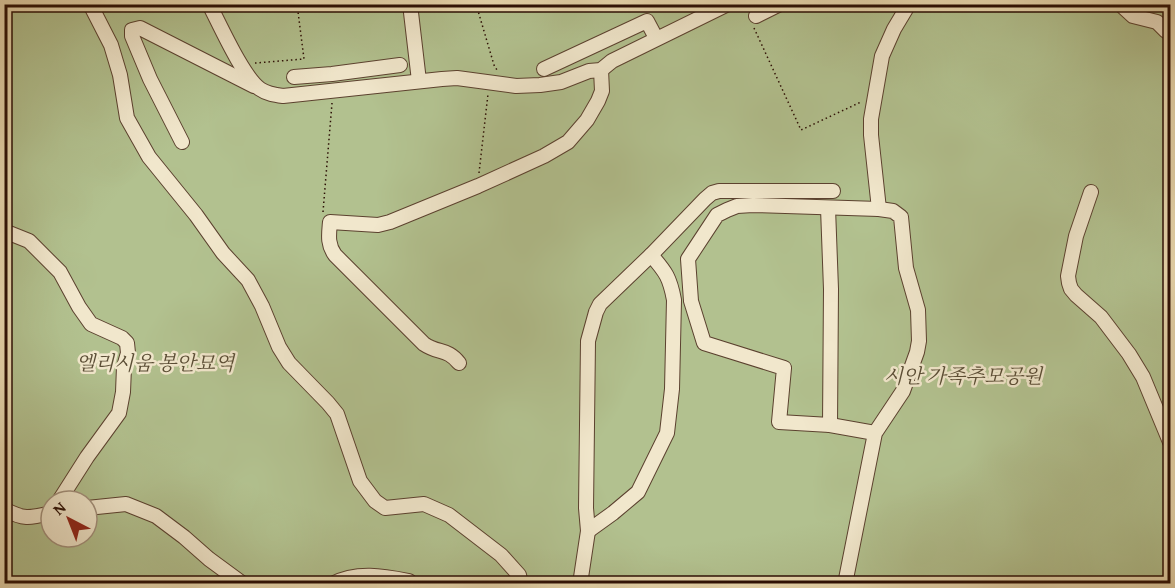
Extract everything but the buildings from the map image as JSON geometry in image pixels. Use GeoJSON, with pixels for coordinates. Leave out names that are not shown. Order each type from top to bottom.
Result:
{"type":"FeatureCollection","features":[{"type":"Feature","properties":{"kind":"lane"},"geometry":{"type":"LineString","coordinates":[[90,4],[111,45],[120,75],[127,118],[149,157],[196,215],[223,253],[248,280],[279,347],[289,363],[337,414],[360,481],[375,501],[385,508],[424,504],[449,515],[501,555],[519,575],[521,584]]}},
{"type":"Feature","properties":{"kind":"lane"},"geometry":{"type":"LineString","coordinates":[[209,4],[243,68],[261,90]]}},
{"type":"Feature","properties":{"kind":"lane"},"geometry":{"type":"LineString","coordinates":[[410,4],[419,81]]}},
{"type":"Feature","properties":{"kind":"lane"},"geometry":{"type":"LineString","coordinates":[[182,141],[150,79],[132,36],[132,30],[140,28],[261,90],[283,96],[457,78],[528,86],[561,82],[589,71],[601,69],[656,38],[728,4]]}},
{"type":"Feature","properties":{"kind":"lane"},"geometry":{"type":"LineString","coordinates":[[752,19],[780,4]]}},
{"type":"Feature","properties":{"kind":"lane"},"geometry":{"type":"LineString","coordinates":[[879,209],[871,119],[882,56],[887,42],[909,4]]}},
{"type":"Feature","properties":{"kind":"lane"},"geometry":{"type":"LineString","coordinates":[[1120,4],[1133,16],[1157,22],[1166,31]]}},
{"type":"Feature","properties":{"kind":"lane"},"geometry":{"type":"LineString","coordinates":[[544,69],[647,21],[656,38]]}},
{"type":"Feature","properties":{"kind":"lane"},"geometry":{"type":"LineString","coordinates":[[294,77],[400,65]]}},
{"type":"Feature","properties":{"kind":"lane"},"geometry":{"type":"LineString","coordinates":[[459,363],[448,352],[432,349],[424,344],[335,255],[330,248],[330,222],[378,225],[390,222],[544,156],[568,142],[587,120],[602,91],[601,69]]}},
{"type":"Feature","properties":{"kind":"lane"},"geometry":{"type":"LineString","coordinates":[[332,74],[333,90]]}},
{"type":"Feature","properties":{"kind":"lane"},"geometry":{"type":"LineString","coordinates":[[580,584],[588,531],[586,508],[588,341],[600,304],[705,199],[718,191],[833,191]]}},
{"type":"Feature","properties":{"kind":"lane"},"geometry":{"type":"LineString","coordinates":[[1091,192],[1076,236],[1068,276],[1069,283],[1076,295],[1101,317],[1130,354],[1143,377],[1170,442]]}},
{"type":"Feature","properties":{"kind":"lane"},"geometry":{"type":"LineString","coordinates":[[845,584],[875,433],[903,391],[919,341],[918,310],[906,268],[901,217],[893,211],[879,209],[753,205],[737,206],[717,215],[688,259],[691,301],[704,343],[784,368],[779,422],[830,425],[875,433]]}},
{"type":"Feature","properties":{"kind":"lane"},"geometry":{"type":"LineString","coordinates":[[828,208],[831,290],[830,425]]}},
{"type":"Feature","properties":{"kind":"lane"},"geometry":{"type":"LineString","coordinates":[[4,231],[29,241],[60,272],[91,324],[122,338],[127,343],[128,353],[124,367],[119,413],[67,489]]}},
{"type":"Feature","properties":{"kind":"lane"},"geometry":{"type":"LineString","coordinates":[[588,531],[638,492],[667,433],[672,389],[674,300],[669,279],[651,255]]}},
{"type":"Feature","properties":{"kind":"lane"},"geometry":{"type":"LineString","coordinates":[[99,507],[126,504],[156,516],[243,584]]}},
{"type":"Feature","properties":{"kind":"lane"},"geometry":{"type":"LineString","coordinates":[[4,509],[28,518],[39,516]]}},
{"type":"Feature","properties":{"kind":"lane"},"geometry":{"type":"LineString","coordinates":[[332,584],[343,578],[378,575],[409,581],[412,584]]}},
{"type":"Feature","properties":{"kind":"path"},"geometry":{"type":"LineString","coordinates":[[243,68],[256,63],[304,59],[297,4]]}},
{"type":"Feature","properties":{"kind":"path"},"geometry":{"type":"LineString","coordinates":[[476,4],[494,65],[504,84]]}},
{"type":"Feature","properties":{"kind":"path"},"geometry":{"type":"LineString","coordinates":[[743,4],[752,19],[801,130],[875,95]]}},
{"type":"Feature","properties":{"kind":"path"},"geometry":{"type":"LineString","coordinates":[[478,186],[489,82]]}},
{"type":"Feature","properties":{"kind":"path"},"geometry":{"type":"LineString","coordinates":[[330,222],[323,221],[333,90]]}},
{"type":"Feature","properties":{"kind":"green space","name":"시안 가족추모공원"},"geometry":{"type":"Polygon","coordinates":[[[4,5],[1170,5],[1170,583],[5,583],[4,5]]]}},
{"type":"Feature","properties":{"kind":"park label","name":"엘리시움 봉안묘역"},"geometry":{"type":"Point","coordinates":[155,363]}}]}
